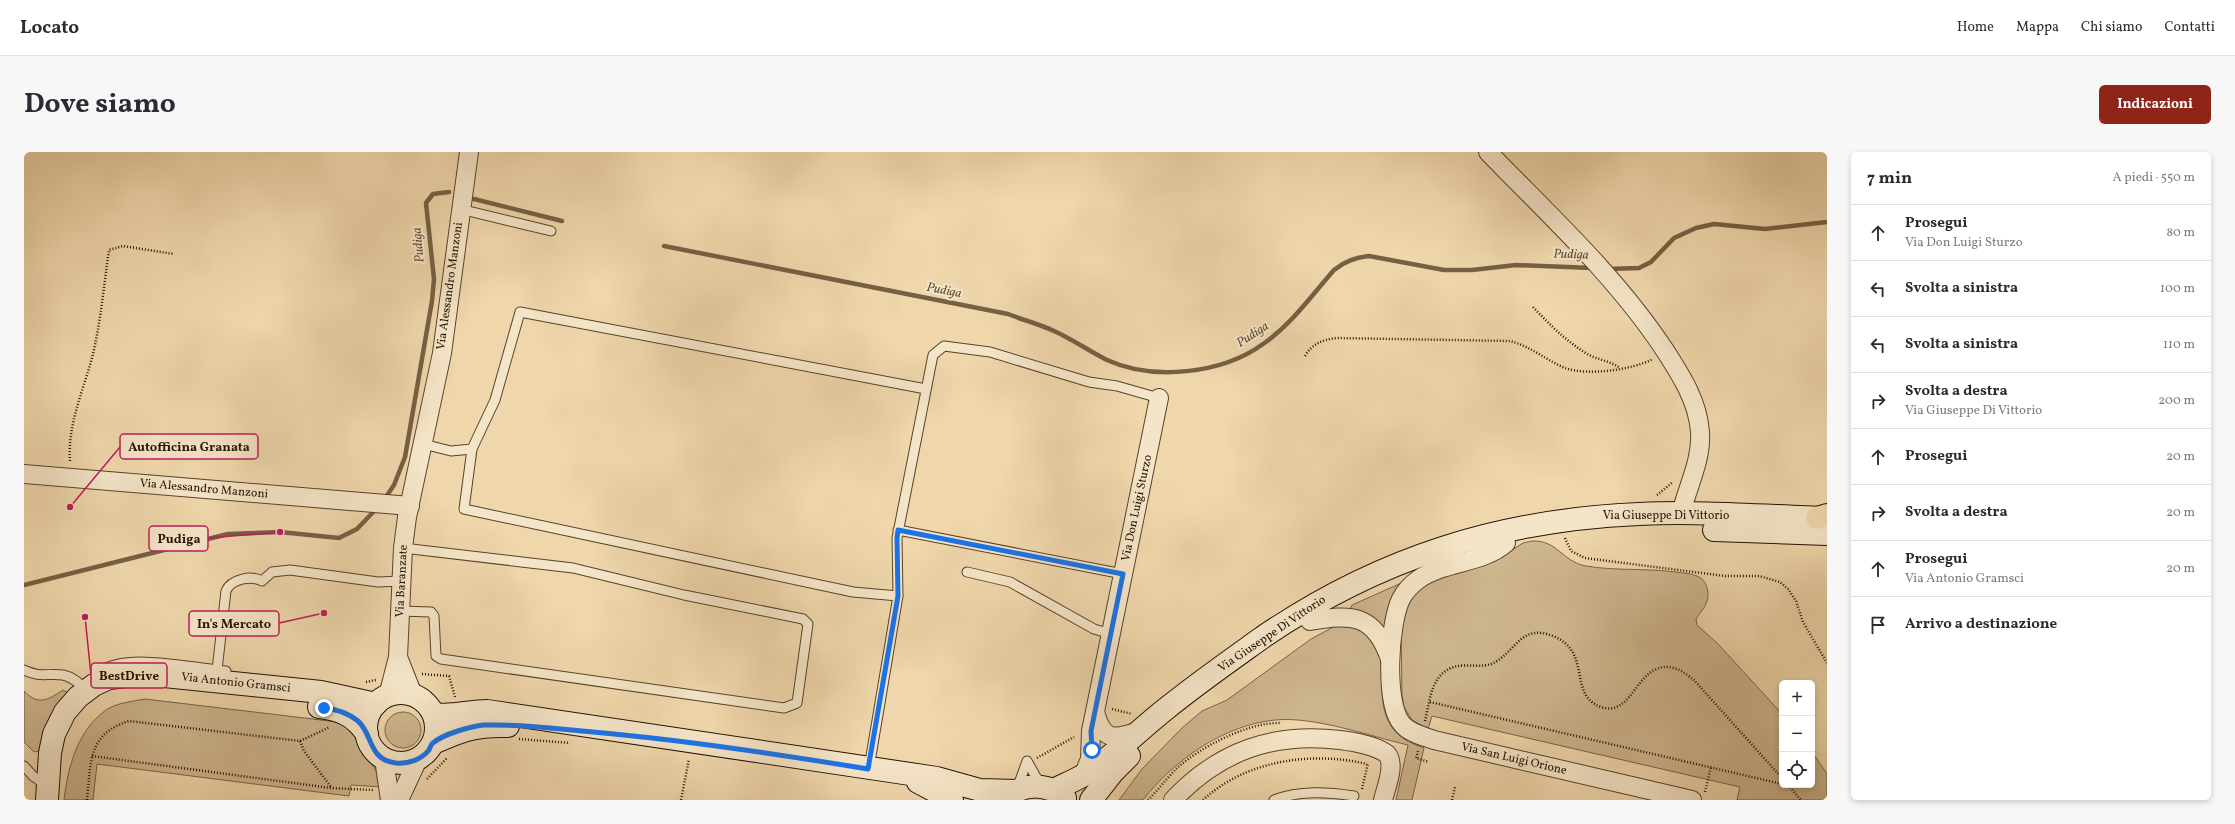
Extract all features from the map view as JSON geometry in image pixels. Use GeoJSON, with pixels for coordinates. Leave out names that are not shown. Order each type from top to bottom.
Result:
{"type":"FeatureCollection","features":[{"type":"Feature","properties":{"kind":"street","name":"Via Alessandro Manzoni"},"geometry":{"type":"LineString","coordinates":[[418,465],[442,353],[452,291],[460,210],[469,152]]}},
{"type":"Feature","properties":{"kind":"street"},"geometry":{"type":"LineString","coordinates":[[1488,152],[1612,280],[1640,314],[1688,389],[1696,409],[1700,444],[1695,470],[1681,514]]}},
{"type":"Feature","properties":{"kind":"street","name":"Via Don Luigi Sturzo"},"geometry":{"type":"LineString","coordinates":[[1083,776],[1090,759],[1091,731],[1160,398]]}},
{"type":"Feature","properties":{"kind":"street","name":"Via Baranzate"},"geometry":{"type":"LineString","coordinates":[[382,700],[398,657],[403,548],[396,505],[418,465]]}},
{"type":"Feature","properties":{"kind":"street","name":"Via Alessandro Manzoni"},"geometry":{"type":"LineString","coordinates":[[24,474],[396,505]]}},
{"type":"Feature","properties":{"kind":"street","name":"Via Giuseppe Di Vittorio"},"geometry":{"type":"LineString","coordinates":[[1055,792],[1083,776],[1241,652],[1302,611],[1336,592],[1400,563],[1470,539],[1521,527],[1599,516],[1681,514],[1825,521]]}},
{"type":"Feature","properties":{"kind":"street","name":"Via Giuseppe Di Vittorio"},"geometry":{"type":"LineString","coordinates":[[1091,800],[1113,772],[1168,724],[1250,662],[1310,621],[1342,603],[1402,576],[1443,561],[1528,536],[1598,529],[1673,528],[1825,521]]}},
{"type":"Feature","properties":{"kind":"street","name":"Via San Luigi Orione"},"geometry":{"type":"LineString","coordinates":[[1506,543],[1492,553],[1432,572],[1413,584],[1401,599],[1396,611],[1391,661],[1391,696],[1394,712],[1402,725],[1422,736],[1434,740],[1669,798],[1698,797]]}},
{"type":"Feature","properties":{"kind":"street","name":"Via San Luigi Orione"},"geometry":{"type":"LineString","coordinates":[[1310,621],[1340,616],[1363,621],[1380,636],[1391,661]]}},
{"type":"Feature","properties":{"kind":"street","name":"Via Baranzate"},"geometry":{"type":"LineString","coordinates":[[398,657],[413,695]]}},
{"type":"Feature","properties":{"kind":"street","name":"Via Antonio Gramsci"},"geometry":{"type":"LineString","coordinates":[[47,793],[50,753],[54,734],[65,712],[87,690],[109,678],[145,674],[327,688],[382,700]]}},
{"type":"Feature","properties":{"kind":"street","name":"Via Antonio Gramsci"},"geometry":{"type":"LineString","coordinates":[[47,793],[54,757],[72,724],[86,708],[103,695],[131,688],[153,687],[335,709],[359,722],[367,734]]}},
{"type":"Feature","properties":{"kind":"street"},"geometry":{"type":"LineString","coordinates":[[440,750],[436,734],[434,714],[425,703],[413,695],[396,694],[382,700],[370,713],[367,723],[367,734],[373,748],[384,759],[395,763],[407,763],[418,759],[429,749],[440,750],[463,729],[483,725],[520,726],[657,738]]}},
{"type":"Feature","properties":{"kind":"street"},"geometry":{"type":"LineString","coordinates":[[434,714],[446,716],[472,711],[487,711],[557,720],[657,738],[937,778],[980,790],[1011,795],[1030,787],[1055,792]]}},
{"type":"Feature","properties":{"kind":"street"},"geometry":{"type":"LineString","coordinates":[[1095,712],[1101,729],[1106,735],[1119,737],[1139,731]]}},
{"type":"Feature","properties":{"kind":"street"},"geometry":{"type":"LineString","coordinates":[[1172,800],[1190,782],[1205,770],[1242,750],[1263,744],[1311,738],[1346,741],[1370,755],[1387,754],[1390,761],[1390,769],[1383,800]]}},
{"type":"Feature","properties":{"kind":"street"},"geometry":{"type":"LineString","coordinates":[[383,798],[384,759]]}},
{"type":"Feature","properties":{"kind":"street"},"geometry":{"type":"LineString","coordinates":[[399,800],[418,759]]}},
{"type":"Feature","properties":{"kind":"street"},"geometry":{"type":"LineString","coordinates":[[903,774],[952,800]]}},
{"type":"Feature","properties":{"kind":"lane"},"geometry":{"type":"LineString","coordinates":[[460,210],[551,232]]}},
{"type":"Feature","properties":{"kind":"lane"},"geometry":{"type":"LineString","coordinates":[[898,596],[853,592],[464,509],[472,449],[495,400],[520,312],[926,389]]}},
{"type":"Feature","properties":{"kind":"lane"},"geometry":{"type":"LineString","coordinates":[[868,769],[898,596],[898,530],[934,355],[944,346],[990,352],[1089,382],[1117,386],[1160,398]]}},
{"type":"Feature","properties":{"kind":"lane"},"geometry":{"type":"LineString","coordinates":[[423,444],[451,450],[472,449]]}},
{"type":"Feature","properties":{"kind":"lane"},"geometry":{"type":"LineString","coordinates":[[898,530],[1123,574]]}},
{"type":"Feature","properties":{"kind":"lane"},"geometry":{"type":"LineString","coordinates":[[400,611],[431,612],[434,616],[436,656],[441,660],[784,708],[797,703],[808,624],[803,619],[684,595],[573,568],[403,548]]}},
{"type":"Feature","properties":{"kind":"lane"},"geometry":{"type":"LineString","coordinates":[[217,670],[226,591],[228,586],[234,581],[256,579],[262,581],[272,572],[290,570],[378,582],[401,581]]}},
{"type":"Feature","properties":{"kind":"lane"},"geometry":{"type":"LineString","coordinates":[[967,572],[1010,582],[1094,629],[1111,634]]}},
{"type":"Feature","properties":{"kind":"lane"},"geometry":{"type":"LineString","coordinates":[[24,670],[35,675],[64,675],[76,681],[87,690],[94,676],[104,669],[134,661],[232,672]]}},
{"type":"Feature","properties":{"kind":"lane"},"geometry":{"type":"LineString","coordinates":[[1027,757],[1036,777],[1055,792]]}},
{"type":"Feature","properties":{"kind":"lane"},"geometry":{"type":"LineString","coordinates":[[1011,795],[1027,757]]}},
{"type":"Feature","properties":{"kind":"lane"},"geometry":{"type":"LineString","coordinates":[[24,766],[47,793]]}},
{"type":"Feature","properties":{"kind":"lane"},"geometry":{"type":"LineString","coordinates":[[1274,800],[1302,793],[1358,794]]}},
{"type":"Feature","properties":{"kind":"path"},"geometry":{"type":"LineString","coordinates":[[72,478],[70,451],[76,411],[93,352],[110,250],[123,246],[174,254]]}},
{"type":"Feature","properties":{"kind":"path"},"geometry":{"type":"LineString","coordinates":[[1533,307],[1567,341],[1591,356],[1608,361],[1621,368]]}},
{"type":"Feature","properties":{"kind":"path"},"geometry":{"type":"LineString","coordinates":[[1305,356],[1315,344],[1326,339],[1336,338],[1510,341],[1524,346],[1565,368],[1576,371],[1609,371],[1649,361]]}},
{"type":"Feature","properties":{"kind":"path"},"geometry":{"type":"LineString","coordinates":[[1564,532],[1567,546],[1571,551],[1585,558],[1725,576],[1759,576],[1780,582],[1788,589],[1796,601],[1803,622],[1827,663]]}},
{"type":"Feature","properties":{"kind":"path"},"geometry":{"type":"LineString","coordinates":[[1429,762],[1416,758],[1434,684],[1443,673],[1458,665],[1485,666],[1497,662],[1523,636],[1536,633],[1552,636],[1566,643],[1575,655],[1582,688],[1589,699],[1601,707],[1616,708],[1627,701],[1649,673],[1663,667],[1678,669],[1693,679],[1779,775]]}},
{"type":"Feature","properties":{"kind":"path"},"geometry":{"type":"LineString","coordinates":[[1430,702],[1779,783]]}},
{"type":"Feature","properties":{"kind":"path"},"geometry":{"type":"LineString","coordinates":[[87,800],[94,746],[99,738],[116,725],[129,721],[300,741],[333,726]]}},
{"type":"Feature","properties":{"kind":"path"},"geometry":{"type":"LineString","coordinates":[[1027,757],[1068,742],[1079,732]]}},
{"type":"Feature","properties":{"kind":"path"},"geometry":{"type":"LineString","coordinates":[[514,738],[576,744]]}},
{"type":"Feature","properties":{"kind":"path"},"geometry":{"type":"LineString","coordinates":[[300,741],[304,751],[331,788]]}},
{"type":"Feature","properties":{"kind":"path"},"geometry":{"type":"LineString","coordinates":[[422,784],[440,750]]}},
{"type":"Feature","properties":{"kind":"path"},"geometry":{"type":"LineString","coordinates":[[1203,800],[1232,779],[1267,765],[1298,758],[1370,755],[1358,794]]}},
{"type":"Feature","properties":{"kind":"path"},"geometry":{"type":"LineString","coordinates":[[92,756],[331,788],[377,790],[383,798]]}},
{"type":"Feature","properties":{"kind":"path"},"geometry":{"type":"LineString","coordinates":[[680,800],[690,757],[683,756]]}},
{"type":"Feature","properties":{"kind":"path"},"geometry":{"type":"LineString","coordinates":[[1698,797],[1711,767]]}},
{"type":"Feature","properties":{"kind":"path"},"geometry":{"type":"LineString","coordinates":[[1452,800],[1455,787]]}},
{"type":"Feature","properties":{"kind":"path"},"geometry":{"type":"LineString","coordinates":[[1791,788],[1801,800]]}},
{"type":"Feature","properties":{"kind":"shaded area"},"geometry":{"type":"Polygon","coordinates":[[[1532,541],[1548,544],[1571,560],[1586,566],[1597,568],[1664,571],[1690,574],[1701,578],[1707,587],[1708,599],[1706,605],[1696,619],[1697,625],[1718,644],[1779,711],[1779,788],[1815,788],[1815,756],[1827,774],[1827,800],[1737,800],[1740,787],[1432,716],[1428,729],[1412,720],[1404,707],[1402,695],[1401,628],[1403,616],[1410,596],[1426,581],[1504,555],[1523,543],[1532,541]]]}},
{"type":"Feature","properties":{"kind":"shaded area"},"geometry":{"type":"Polygon","coordinates":[[[1401,584],[1390,624],[1383,629],[1350,609],[1352,605],[1401,584]]]}},
{"type":"Feature","properties":{"kind":"shaded area"},"geometry":{"type":"Polygon","coordinates":[[[1337,625],[1359,629],[1372,638],[1379,651],[1386,717],[1401,737],[1424,748],[1412,800],[1396,800],[1408,745],[1324,724],[1307,721],[1275,720],[1256,723],[1237,729],[1202,747],[1185,758],[1170,771],[1155,785],[1143,800],[1119,800],[1142,769],[1182,728],[1202,711],[1227,700],[1311,639],[1337,625]]]}},
{"type":"Feature","properties":{"kind":"shaded area"},"geometry":{"type":"Polygon","coordinates":[[[63,690],[72,695],[44,747],[39,751],[34,752],[24,742],[24,691],[34,699],[43,700],[48,699],[63,690]]]}},
{"type":"Feature","properties":{"kind":"shaded area"},"geometry":{"type":"Polygon","coordinates":[[[145,699],[338,722],[348,729],[359,743],[378,775],[381,787],[351,785],[349,796],[97,764],[93,800],[64,800],[71,763],[81,739],[88,728],[106,710],[125,703],[145,699]]]}},
{"type":"Feature","properties":{"kind":"shaded area"},"geometry":{"type":"Polygon","coordinates":[[[406,712],[416,717],[420,723],[420,737],[416,743],[410,747],[400,748],[390,743],[386,737],[385,727],[390,717],[396,713],[406,712]]]}},
{"type":"Feature","properties":{"kind":"waterway","name":"Pudiga"},"geometry":{"type":"LineString","coordinates":[[384,500],[394,485],[405,457],[432,301],[434,279],[426,203],[433,194],[449,192]]}},
{"type":"Feature","properties":{"kind":"waterway","name":"Pudiga"},"geometry":{"type":"LineString","coordinates":[[474,199],[562,221]]}},
{"type":"Feature","properties":{"kind":"waterway","name":"Pudiga"},"geometry":{"type":"LineString","coordinates":[[1608,269],[1639,268],[1651,262],[1674,238],[1696,228],[1714,224],[1765,229],[1827,222]]}},
{"type":"Feature","properties":{"kind":"waterway","name":"Pudiga"},"geometry":{"type":"LineString","coordinates":[[664,246],[1008,314],[1043,326],[1107,360],[1125,367],[1145,371],[1166,372],[1208,368],[1228,362],[1263,344],[1283,328],[1334,270],[1350,260],[1369,256],[1444,270],[1472,270],[1516,265],[1592,268]]}},
{"type":"Feature","properties":{"kind":"waterway","name":"Pudiga"},"geometry":{"type":"LineString","coordinates":[[24,585],[228,534],[280,532],[339,538],[357,529],[377,508]]}},
{"type":"Feature","properties":{"kind":"place","name":"Autofficina Granata"},"geometry":{"type":"Point","coordinates":[70,507]}},
{"type":"Feature","properties":{"kind":"place","name":"Pudiga"},"geometry":{"type":"Point","coordinates":[280,532]}},
{"type":"Feature","properties":{"kind":"place","name":"In's Mercato"},"geometry":{"type":"Point","coordinates":[324,613]}},
{"type":"Feature","properties":{"kind":"place","name":"BestDrive"},"geometry":{"type":"Point","coordinates":[85,617]}},
{"type":"Feature","properties":{"kind":"route"},"geometry":{"type":"LineString","coordinates":[[324,708],[335,709],[359,722],[367,734],[370,744],[376,752],[384,759],[395,763],[407,763],[418,759],[424,755],[433,743],[463,729],[483,725],[520,726],[657,738],[792,756],[868,769],[898,596],[898,530],[1123,574],[1091,731],[1092,750]]}}]}
